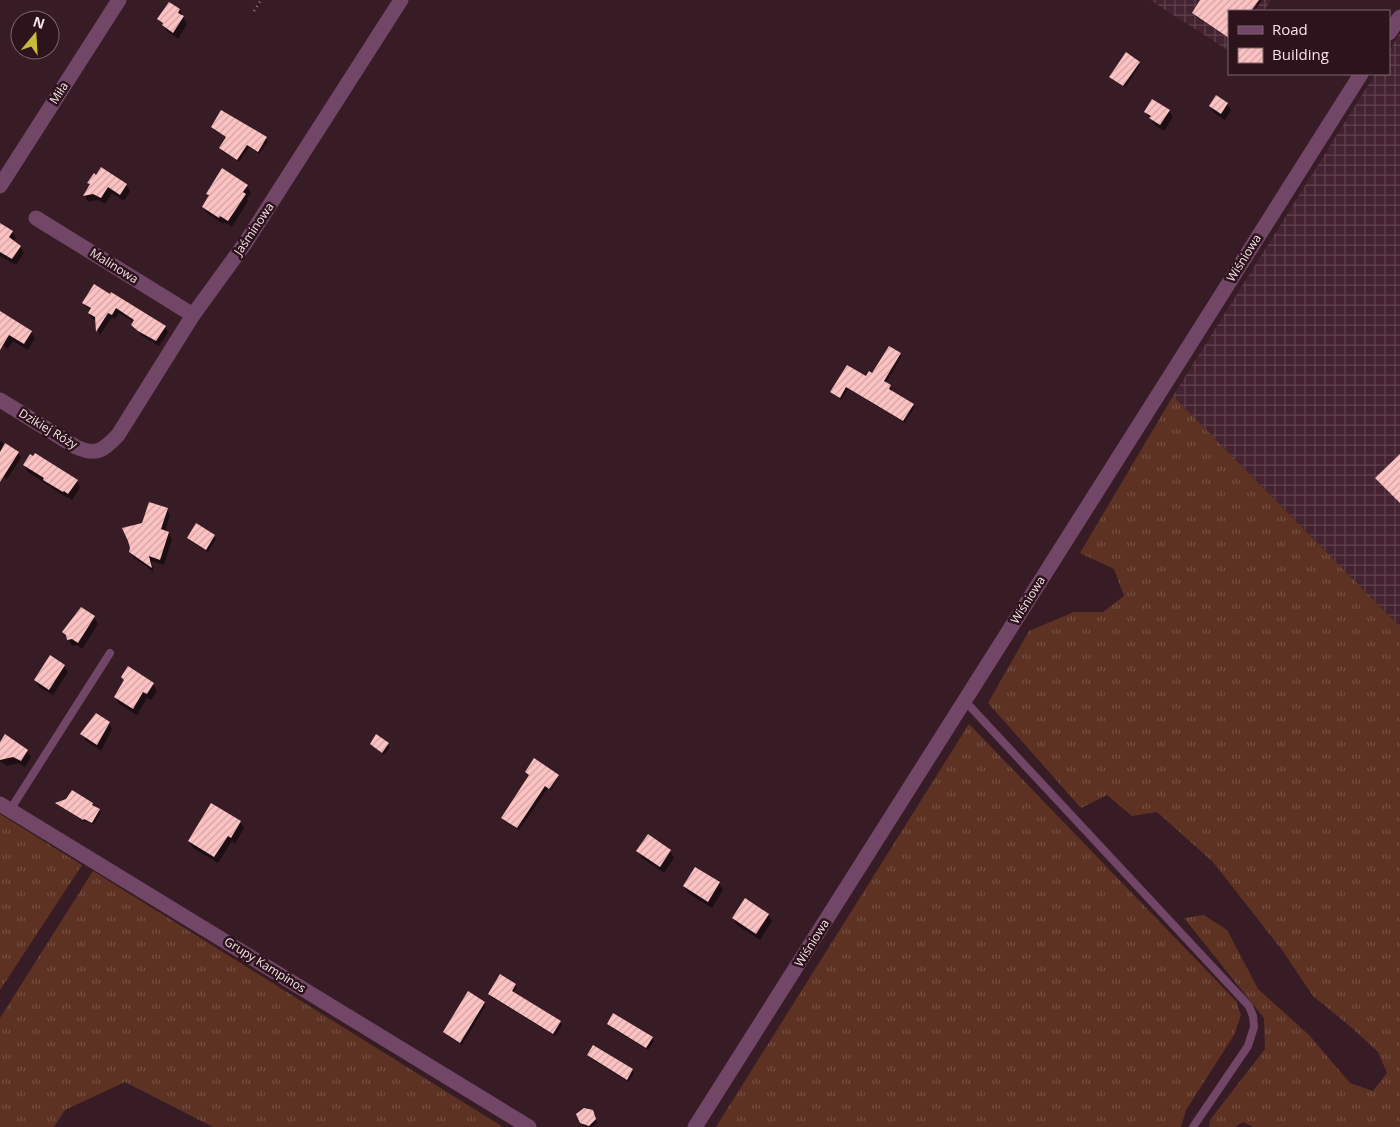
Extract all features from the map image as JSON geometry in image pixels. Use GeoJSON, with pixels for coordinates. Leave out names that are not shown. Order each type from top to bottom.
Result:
{"type":"FeatureCollection","features":[{"type":"Feature","properties":{"kind":"street","name":"Miła"},"geometry":{"type":"LineString","coordinates":[[0,186],[119,0]]}},
{"type":"Feature","properties":{"kind":"street","name":"Jaśminowa"},"geometry":{"type":"LineString","coordinates":[[99,452],[118,435],[193,315],[246,242],[402,0]]}},
{"type":"Feature","properties":{"kind":"street"},"geometry":{"type":"LineString","coordinates":[[1390,32],[1400,17]]}},
{"type":"Feature","properties":{"kind":"street","name":"Wiśniowa"},"geometry":{"type":"LineString","coordinates":[[695,1127],[1360,75]]}},
{"type":"Feature","properties":{"kind":"street","name":"Malinowa"},"geometry":{"type":"LineString","coordinates":[[36,218],[193,315]]}},
{"type":"Feature","properties":{"kind":"street","name":"Dzikiej Róży"},"geometry":{"type":"LineString","coordinates":[[0,400],[76,446],[86,451],[99,452]]}},
{"type":"Feature","properties":{"kind":"street","name":"Grupy Kampinos"},"geometry":{"type":"LineString","coordinates":[[5,807],[529,1127]]}},
{"type":"Feature","properties":{"kind":"lane"},"geometry":{"type":"LineString","coordinates":[[5,807],[110,653]]}},
{"type":"Feature","properties":{"kind":"lane"},"geometry":{"type":"LineString","coordinates":[[964,700],[1249,1006],[1253,1016],[1254,1027],[1248,1046],[1193,1127]]}},
{"type":"Feature","properties":{"kind":"path"},"geometry":{"type":"LineString","coordinates":[[254,11],[261,0]]}},
{"type":"Feature","properties":{"kind":"shaded area"},"geometry":{"type":"Polygon","coordinates":[[[1150,0],[1271,0],[1265,10],[1228,10],[1228,50],[1150,0]]]}},
{"type":"Feature","properties":{"kind":"shaded area"},"geometry":{"type":"Polygon","coordinates":[[[1400,33],[1400,627],[1173,396],[1374,75],[1390,75],[1390,49],[1400,33]]]}},
{"type":"Feature","properties":{"kind":"green space"},"geometry":{"type":"Polygon","coordinates":[[[1173,396],[1400,627],[1400,1127],[1253,1127],[1243,1122],[1235,1127],[1209,1127],[1210,1120],[1265,1049],[1264,1018],[1184,918],[1204,915],[1227,930],[1258,989],[1309,1035],[1350,1083],[1373,1091],[1387,1073],[1378,1052],[1313,996],[1282,950],[1213,862],[1157,812],[1132,816],[1107,795],[1081,808],[988,703],[1029,631],[1074,612],[1103,612],[1124,596],[1114,569],[1080,553],[1173,396]]]}},
{"type":"Feature","properties":{"kind":"green space"},"geometry":{"type":"Polygon","coordinates":[[[969,724],[1236,1001],[1241,1015],[1234,1035],[1186,1110],[1181,1127],[716,1127],[969,724]]]}},
{"type":"Feature","properties":{"kind":"green space"},"geometry":{"type":"Polygon","coordinates":[[[0,814],[82,865],[0,990],[0,814]]]}},
{"type":"Feature","properties":{"kind":"green space"},"geometry":{"type":"Polygon","coordinates":[[[93,871],[503,1127],[213,1127],[125,1082],[65,1110],[54,1127],[0,1127],[0,1018],[93,871]]]}},
{"type":"Feature","properties":{"kind":"building"},"geometry":{"type":"Polygon","coordinates":[[[1200,0],[1259,0],[1252,10],[1228,10],[1228,37],[1192,13],[1200,0]]]}},
{"type":"Feature","properties":{"kind":"building"},"geometry":{"type":"Polygon","coordinates":[[[169,2],[180,9],[178,13],[184,16],[173,33],[157,19],[169,2]]]}},
{"type":"Feature","properties":{"kind":"building"},"geometry":{"type":"Polygon","coordinates":[[[1126,52],[1140,62],[1123,86],[1109,77],[1126,52]]]}},
{"type":"Feature","properties":{"kind":"building"},"geometry":{"type":"Polygon","coordinates":[[[1216,95],[1228,103],[1221,114],[1209,106],[1216,95]]]}},
{"type":"Feature","properties":{"kind":"building"},"geometry":{"type":"Polygon","coordinates":[[[1152,99],[1170,110],[1160,125],[1149,118],[1151,116],[1144,112],[1152,99]]]}},
{"type":"Feature","properties":{"kind":"building"},"geometry":{"type":"Polygon","coordinates":[[[221,110],[267,137],[258,152],[247,145],[237,160],[219,148],[226,137],[211,127],[221,110]]]}},
{"type":"Feature","properties":{"kind":"building"},"geometry":{"type":"Polygon","coordinates":[[[101,167],[127,184],[120,195],[108,187],[101,198],[93,194],[83,196],[90,184],[87,183],[94,173],[96,175],[101,167]]]}},
{"type":"Feature","properties":{"kind":"building"},"geometry":{"type":"Polygon","coordinates":[[[222,168],[248,185],[243,192],[246,194],[228,221],[220,216],[219,218],[202,207],[209,195],[206,194],[222,168]]]}},
{"type":"Feature","properties":{"kind":"building"},"geometry":{"type":"Polygon","coordinates":[[[0,223],[13,231],[9,237],[21,246],[12,259],[0,252],[0,223]]]}},
{"type":"Feature","properties":{"kind":"building"},"geometry":{"type":"Polygon","coordinates":[[[94,284],[110,294],[111,292],[166,326],[156,341],[138,331],[131,325],[134,320],[116,308],[112,315],[108,313],[96,332],[95,317],[88,313],[91,308],[82,303],[94,284]]]}},
{"type":"Feature","properties":{"kind":"building"},"geometry":{"type":"Polygon","coordinates":[[[0,311],[32,331],[24,344],[9,335],[0,350],[0,311]]]}},
{"type":"Feature","properties":{"kind":"building"},"geometry":{"type":"Polygon","coordinates":[[[889,346],[901,353],[884,381],[891,385],[889,389],[914,404],[903,421],[846,387],[840,398],[830,392],[847,365],[866,376],[869,371],[872,373],[889,346]]]}},
{"type":"Feature","properties":{"kind":"building"},"geometry":{"type":"Polygon","coordinates":[[[5,443],[19,452],[0,482],[0,452],[5,443]]]}},
{"type":"Feature","properties":{"kind":"building"},"geometry":{"type":"Polygon","coordinates":[[[35,453],[78,480],[68,494],[43,480],[44,478],[23,465],[30,454],[33,456],[35,453]]]}},
{"type":"Feature","properties":{"kind":"building"},"geometry":{"type":"Polygon","coordinates":[[[1400,454],[1400,503],[1375,478],[1400,454]]]}},
{"type":"Feature","properties":{"kind":"building"},"geometry":{"type":"Polygon","coordinates":[[[149,502],[168,508],[161,529],[169,532],[160,560],[149,556],[152,568],[129,552],[128,541],[122,528],[142,523],[149,502]]]}},
{"type":"Feature","properties":{"kind":"building"},"geometry":{"type":"Polygon","coordinates":[[[196,523],[215,535],[206,550],[187,538],[196,523]]]}},
{"type":"Feature","properties":{"kind":"building"},"geometry":{"type":"Polygon","coordinates":[[[81,607],[95,616],[78,643],[72,639],[67,640],[66,635],[62,632],[81,607]]]}},
{"type":"Feature","properties":{"kind":"building"},"geometry":{"type":"Polygon","coordinates":[[[50,655],[65,665],[49,690],[34,680],[50,655]]]}},
{"type":"Feature","properties":{"kind":"building"},"geometry":{"type":"Polygon","coordinates":[[[128,666],[154,683],[147,694],[143,692],[133,709],[114,697],[124,680],[121,677],[128,666]]]}},
{"type":"Feature","properties":{"kind":"building"},"geometry":{"type":"Polygon","coordinates":[[[96,713],[110,722],[97,745],[80,734],[96,713]]]}},
{"type":"Feature","properties":{"kind":"building"},"geometry":{"type":"Polygon","coordinates":[[[5,734],[28,750],[21,761],[13,757],[0,760],[0,742],[5,734]]]}},
{"type":"Feature","properties":{"kind":"building"},"geometry":{"type":"Polygon","coordinates":[[[376,734],[389,743],[382,753],[370,744],[376,734]]]}},
{"type":"Feature","properties":{"kind":"building"},"geometry":{"type":"Polygon","coordinates":[[[534,758],[559,775],[549,789],[545,786],[517,828],[501,818],[529,775],[525,772],[534,758]]]}},
{"type":"Feature","properties":{"kind":"building"},"geometry":{"type":"Polygon","coordinates":[[[72,790],[100,809],[92,823],[83,820],[55,803],[66,799],[72,790]]]}},
{"type":"Feature","properties":{"kind":"building"},"geometry":{"type":"Polygon","coordinates":[[[211,803],[241,821],[231,838],[228,836],[214,857],[188,841],[211,803]]]}},
{"type":"Feature","properties":{"kind":"building"},"geometry":{"type":"Polygon","coordinates":[[[648,834],[671,850],[660,867],[636,851],[648,834]]]}},
{"type":"Feature","properties":{"kind":"building"},"geometry":{"type":"Polygon","coordinates":[[[695,867],[720,882],[708,902],[683,886],[695,867]]]}},
{"type":"Feature","properties":{"kind":"building"},"geometry":{"type":"Polygon","coordinates":[[[745,898],[769,914],[756,934],[732,918],[745,898]]]}},
{"type":"Feature","properties":{"kind":"building"},"geometry":{"type":"Polygon","coordinates":[[[500,974],[516,984],[512,991],[561,1021],[553,1034],[488,994],[500,974]]]}},
{"type":"Feature","properties":{"kind":"building"},"geometry":{"type":"Polygon","coordinates":[[[468,991],[485,1002],[460,1043],[443,1032],[468,991]]]}},
{"type":"Feature","properties":{"kind":"building"},"geometry":{"type":"Polygon","coordinates":[[[613,1013],[653,1037],[646,1048],[607,1024],[613,1013]]]}},
{"type":"Feature","properties":{"kind":"building"},"geometry":{"type":"Polygon","coordinates":[[[593,1045],[633,1069],[627,1080],[587,1055],[593,1045]]]}},
{"type":"Feature","properties":{"kind":"building"},"geometry":{"type":"Polygon","coordinates":[[[584,1108],[593,1110],[596,1119],[589,1126],[580,1123],[576,1114],[584,1108]]]}}]}
